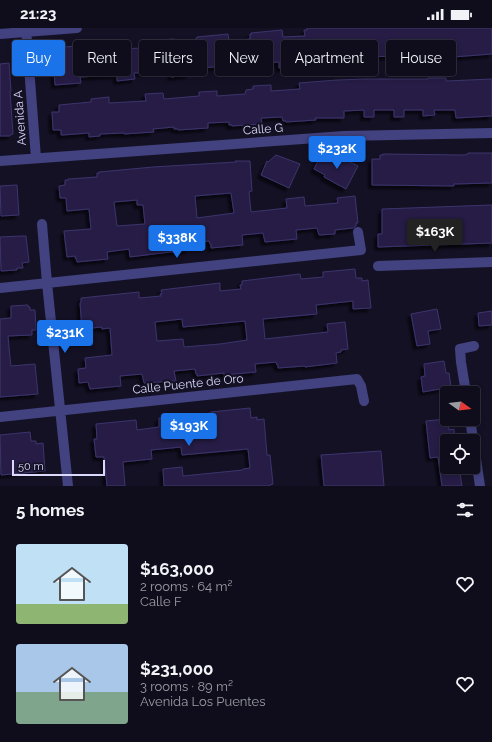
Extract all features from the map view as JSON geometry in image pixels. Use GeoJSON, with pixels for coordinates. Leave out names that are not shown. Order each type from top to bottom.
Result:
{"type":"FeatureCollection","features":[{"type":"Feature","properties":{"kind":"street"},"geometry":{"type":"LineString","coordinates":[[0,34],[26,30],[76,28]]}},
{"type":"Feature","properties":{"kind":"street","name":"Avenida A"},"geometry":{"type":"LineString","coordinates":[[26,30],[36,158]]}},
{"type":"Feature","properties":{"kind":"street","name":"Calle G"},"geometry":{"type":"LineString","coordinates":[[0,161],[344,136],[492,133]]}},
{"type":"Feature","properties":{"kind":"street"},"geometry":{"type":"LineString","coordinates":[[42,224],[59,410],[68,486]]}},
{"type":"Feature","properties":{"kind":"street"},"geometry":{"type":"LineString","coordinates":[[0,288],[360,250],[358,232]]}},
{"type":"Feature","properties":{"kind":"street"},"geometry":{"type":"LineString","coordinates":[[378,266],[492,262]]}},
{"type":"Feature","properties":{"kind":"street"},"geometry":{"type":"LineString","coordinates":[[465,386],[460,362],[460,349],[474,346]]}},
{"type":"Feature","properties":{"kind":"street","name":"Calle Puente de Oro"},"geometry":{"type":"LineString","coordinates":[[0,417],[357,379],[361,386],[364,401]]}},
{"type":"Feature","properties":{"kind":"street"},"geometry":{"type":"LineString","coordinates":[[471,426],[480,486]]}},
{"type":"Feature","properties":{"kind":"building"},"geometry":{"type":"Polygon","coordinates":[[[307,28],[492,28],[492,54],[456,57],[456,40],[386,40],[386,57],[378,56],[378,40],[281,40],[281,68],[279,68],[279,62],[273,62],[273,40],[240,40],[250,39],[251,33],[282,30],[283,37],[305,36],[304,30],[307,30],[307,28]]]}},
{"type":"Feature","properties":{"kind":"building"},"geometry":{"type":"Polygon","coordinates":[[[228,34],[229,40],[215,40],[215,67],[207,68],[207,40],[196,40],[196,38],[228,34]]]}},
{"type":"Feature","properties":{"kind":"building"},"geometry":{"type":"Polygon","coordinates":[[[73,46],[73,76],[98,76],[80,77],[81,83],[55,85],[54,76],[65,76],[65,47],[73,46]]]}},
{"type":"Feature","properties":{"kind":"building"},"geometry":{"type":"Polygon","coordinates":[[[139,48],[139,73],[134,73],[135,79],[117,81],[117,76],[131,76],[131,49],[139,48]]]}},
{"type":"Feature","properties":{"kind":"building"},"geometry":{"type":"Polygon","coordinates":[[[9,63],[13,134],[10,136],[0,136],[0,64],[9,63]]]}},
{"type":"Feature","properties":{"kind":"building"},"geometry":{"type":"Polygon","coordinates":[[[446,78],[446,81],[492,79],[492,116],[456,118],[455,110],[434,110],[435,115],[423,116],[423,110],[404,110],[404,117],[394,117],[394,110],[374,110],[374,117],[364,117],[364,110],[344,111],[344,118],[315,118],[316,120],[286,122],[283,121],[282,117],[261,118],[262,124],[232,126],[229,125],[229,122],[208,123],[208,128],[178,130],[174,129],[174,127],[153,129],[154,132],[100,134],[100,136],[89,137],[89,133],[61,135],[61,130],[53,130],[52,112],[59,112],[59,105],[91,102],[91,99],[109,97],[109,103],[146,101],[145,94],[163,93],[164,99],[199,96],[199,92],[217,91],[217,96],[245,94],[246,90],[253,89],[253,86],[271,85],[271,91],[300,89],[299,83],[337,80],[446,78]]]}},
{"type":"Feature","properties":{"kind":"building"},"geometry":{"type":"Polygon","coordinates":[[[468,153],[492,153],[492,183],[454,184],[454,186],[372,185],[372,159],[380,159],[380,155],[383,154],[464,155],[468,153]]]}},
{"type":"Feature","properties":{"kind":"building"},"geometry":{"type":"Polygon","coordinates":[[[334,154],[358,166],[346,189],[324,177],[325,175],[314,169],[319,159],[325,162],[328,158],[331,160],[334,154]]]}},
{"type":"Feature","properties":{"kind":"building"},"geometry":{"type":"Polygon","coordinates":[[[276,155],[300,164],[289,188],[261,175],[267,161],[268,162],[276,155]]]}},
{"type":"Feature","properties":{"kind":"building"},"geometry":{"type":"Polygon","coordinates":[[[235,161],[250,161],[252,191],[249,192],[251,212],[287,208],[286,199],[304,197],[305,206],[338,203],[337,198],[355,196],[358,223],[356,223],[356,226],[353,228],[335,230],[335,234],[319,235],[317,228],[296,230],[297,239],[265,242],[263,233],[242,235],[243,245],[211,248],[209,241],[188,243],[189,250],[130,257],[129,249],[107,252],[108,259],[77,262],[75,256],[67,257],[64,231],[91,229],[89,209],[67,211],[66,198],[60,198],[59,186],[65,185],[65,180],[97,177],[97,173],[99,172],[236,162],[235,161]],[[231,193],[195,196],[197,218],[234,213],[231,193]],[[137,200],[114,202],[117,226],[145,224],[143,205],[137,205],[137,200]]]}},
{"type":"Feature","properties":{"kind":"building"},"geometry":{"type":"Polygon","coordinates":[[[17,185],[19,215],[1,216],[0,186],[17,185]]]}},
{"type":"Feature","properties":{"kind":"building"},"geometry":{"type":"Polygon","coordinates":[[[492,205],[492,243],[378,247],[378,234],[382,234],[382,209],[492,205]]]}},
{"type":"Feature","properties":{"kind":"building"},"geometry":{"type":"Polygon","coordinates":[[[26,236],[29,262],[22,263],[23,268],[17,268],[17,270],[1,271],[0,237],[26,236]]]}},
{"type":"Feature","properties":{"kind":"building"},"geometry":{"type":"Polygon","coordinates":[[[355,269],[356,278],[362,278],[362,281],[368,280],[371,308],[353,309],[353,301],[316,305],[317,314],[263,319],[265,339],[328,332],[327,324],[345,322],[348,349],[341,350],[341,352],[336,353],[337,363],[305,367],[278,368],[276,362],[255,364],[256,372],[224,375],[224,373],[197,376],[195,369],[174,371],[176,381],[144,383],[142,374],[120,376],[121,386],[90,389],[88,382],[79,383],[78,369],[86,368],[85,358],[112,355],[110,328],[102,329],[102,327],[82,329],[81,298],[139,292],[139,298],[161,296],[161,290],[220,283],[220,291],[241,289],[240,285],[242,285],[242,281],[300,274],[301,279],[323,277],[323,272],[355,269]],[[182,319],[155,322],[157,341],[183,339],[184,347],[247,340],[245,321],[183,327],[182,319]]]}},
{"type":"Feature","properties":{"kind":"building"},"geometry":{"type":"Polygon","coordinates":[[[28,305],[30,310],[35,310],[36,330],[32,330],[32,335],[8,336],[10,358],[11,366],[35,364],[38,394],[0,397],[0,319],[11,318],[11,306],[28,305]]]}},
{"type":"Feature","properties":{"kind":"building"},"geometry":{"type":"Polygon","coordinates":[[[437,309],[441,329],[428,331],[430,344],[417,346],[411,314],[437,309]]]}},
{"type":"Feature","properties":{"kind":"building"},"geometry":{"type":"Polygon","coordinates":[[[492,311],[492,325],[479,326],[478,313],[492,311]]]}},
{"type":"Feature","properties":{"kind":"building"},"geometry":{"type":"Polygon","coordinates":[[[444,361],[446,373],[449,373],[451,386],[440,386],[440,389],[423,392],[421,377],[425,376],[424,364],[444,361]]]}},
{"type":"Feature","properties":{"kind":"building"},"geometry":{"type":"Polygon","coordinates":[[[250,408],[251,418],[257,417],[257,420],[264,419],[267,455],[270,455],[273,484],[270,486],[164,486],[163,469],[182,467],[183,476],[250,468],[248,449],[182,455],[181,447],[151,450],[152,459],[123,462],[125,486],[107,486],[104,457],[96,457],[94,439],[97,439],[96,424],[136,420],[137,430],[159,427],[159,418],[250,408]]]}},
{"type":"Feature","properties":{"kind":"building"},"geometry":{"type":"Polygon","coordinates":[[[440,420],[440,426],[449,426],[449,430],[454,429],[454,434],[440,434],[440,472],[438,457],[430,458],[426,421],[440,420]]]}},
{"type":"Feature","properties":{"kind":"building"},"geometry":{"type":"Polygon","coordinates":[[[30,432],[31,441],[36,441],[36,444],[43,443],[45,471],[1,475],[0,435],[30,432]]]}},
{"type":"Feature","properties":{"kind":"building"},"geometry":{"type":"Polygon","coordinates":[[[381,451],[384,486],[324,486],[321,455],[381,451]]]}},
{"type":"Feature","properties":{"kind":"building"},"geometry":{"type":"Polygon","coordinates":[[[440,474],[460,474],[462,486],[442,486],[440,474]]]}}]}
